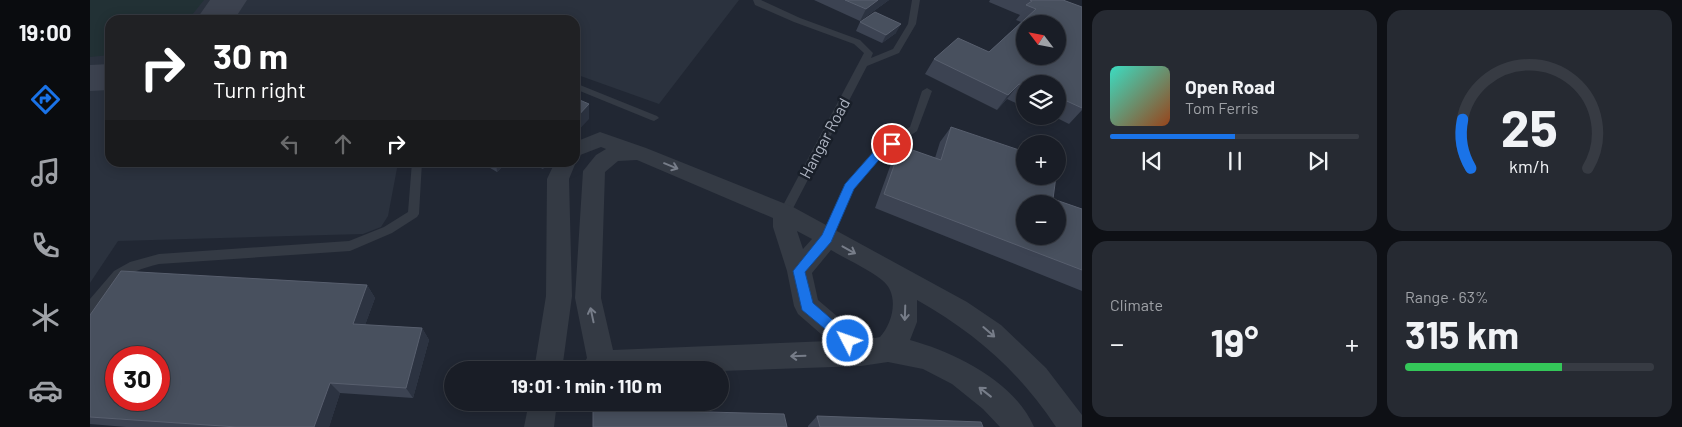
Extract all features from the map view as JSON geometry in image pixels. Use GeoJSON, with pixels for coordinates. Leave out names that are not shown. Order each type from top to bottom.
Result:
{"type":"FeatureCollection","features":[{"type":"Feature","properties":{"kind":"street"},"geometry":{"type":"LineString","coordinates":[[580,148],[600,139],[785,213],[827,238],[926,290],[980,324],[1013,352],[1057,403],[1073,427]]}},
{"type":"Feature","properties":{"kind":"street"},"geometry":{"type":"LineString","coordinates":[[597,361],[588,298],[594,171],[602,159],[619,152],[639,153]]}},
{"type":"Feature","properties":{"kind":"street"},"geometry":{"type":"LineString","coordinates":[[549,361],[559,296],[558,179],[564,167]]}},
{"type":"Feature","properties":{"kind":"street"},"geometry":{"type":"LineString","coordinates":[[785,213],[784,227],[799,271],[807,306],[874,351]]}},
{"type":"Feature","properties":{"kind":"street"},"geometry":{"type":"LineString","coordinates":[[799,271],[827,238]]}},
{"type":"Feature","properties":{"kind":"street"},"geometry":{"type":"LineString","coordinates":[[874,351],[898,338],[906,317],[904,293],[893,274]]}},
{"type":"Feature","properties":{"kind":"street"},"geometry":{"type":"LineString","coordinates":[[690,361],[874,351],[924,356],[960,374],[990,397],[1018,427]]}},
{"type":"Feature","properties":{"kind":"lane"},"geometry":{"type":"LineString","coordinates":[[757,0],[758,3],[797,20],[857,42],[869,53],[864,64]]}},
{"type":"Feature","properties":{"kind":"lane"},"geometry":{"type":"LineString","coordinates":[[864,64],[896,51],[912,24],[916,0]]}},
{"type":"Feature","properties":{"kind":"lane","name":"Hangar Road"},"geometry":{"type":"LineString","coordinates":[[785,213],[864,64]]}},
{"type":"Feature","properties":{"kind":"lane"},"geometry":{"type":"LineString","coordinates":[[580,88],[654,118]]}},
{"type":"Feature","properties":{"kind":"lane"},"geometry":{"type":"LineString","coordinates":[[827,238],[849,187],[880,151],[914,129],[927,91]]}},
{"type":"Feature","properties":{"kind":"lane"},"geometry":{"type":"LineString","coordinates":[[90,309],[110,281],[133,264],[159,259],[350,246],[388,230],[412,214],[417,167]]}},
{"type":"Feature","properties":{"kind":"shaded area"},"geometry":{"type":"Polygon","coordinates":[[[90,0],[739,0],[659,104],[580,76],[580,15],[105,15],[105,167],[397,167],[388,216],[381,227],[363,234],[118,241],[90,283],[90,0]]]}},
{"type":"Feature","properties":{"kind":"shaded area"},"geometry":{"type":"Polygon","coordinates":[[[90,0],[204,0],[192,15],[105,15],[105,56],[90,57],[90,0]]]}},
{"type":"Feature","properties":{"kind":"building"},"geometry":{"type":"Polygon","coordinates":[[[845,0],[878,0],[866,9],[845,0]]]}},
{"type":"Feature","properties":{"kind":"building"},"geometry":{"type":"Polygon","coordinates":[[[1030,0],[1063,0],[1082,7],[1082,108],[1066,101],[1066,75],[1016,75],[1016,87],[1008,95],[934,59],[958,38],[989,52],[1016,27],[1016,65],[1066,65],[1066,15],[1029,15],[1036,9],[1026,5],[1032,1],[1030,0]]]}},
{"type":"Feature","properties":{"kind":"building"},"geometry":{"type":"Polygon","coordinates":[[[875,12],[901,24],[886,35],[860,22],[875,12]]]}},
{"type":"Feature","properties":{"kind":"building"},"geometry":{"type":"Polygon","coordinates":[[[580,100],[589,104],[580,114],[580,100]]]}},
{"type":"Feature","properties":{"kind":"building"},"geometry":{"type":"Polygon","coordinates":[[[951,127],[1016,149],[1016,185],[1055,185],[1054,195],[1016,195],[1016,245],[884,194],[901,146],[941,160],[951,127]]]}},
{"type":"Feature","properties":{"kind":"building"},"geometry":{"type":"Polygon","coordinates":[[[1066,203],[1082,209],[1082,270],[1017,245],[1066,245],[1066,203]]]}},
{"type":"Feature","properties":{"kind":"building"},"geometry":{"type":"Polygon","coordinates":[[[121,271],[367,285],[353,324],[422,328],[406,388],[330,383],[314,427],[237,427],[90,417],[90,315],[121,271]]]}},
{"type":"Feature","properties":{"kind":"building"},"geometry":{"type":"Polygon","coordinates":[[[593,411],[669,411],[784,414],[787,427],[593,427],[593,411]]]}},
{"type":"Feature","properties":{"kind":"building"},"geometry":{"type":"Polygon","coordinates":[[[817,416],[981,422],[983,427],[820,427],[817,416]]]}},
{"type":"Feature","properties":{"kind":"taxiway"},"geometry":{"type":"LineString","coordinates":[[218,15],[229,0]]}},
{"type":"Feature","properties":{"kind":"taxiway"},"geometry":{"type":"LineString","coordinates":[[90,78],[105,77]]}},
{"type":"Feature","properties":{"kind":"route"},"geometry":{"type":"LineString","coordinates":[[848,341],[807,306],[799,271],[808,258],[827,238],[849,187],[880,151],[892,144]]}}]}
